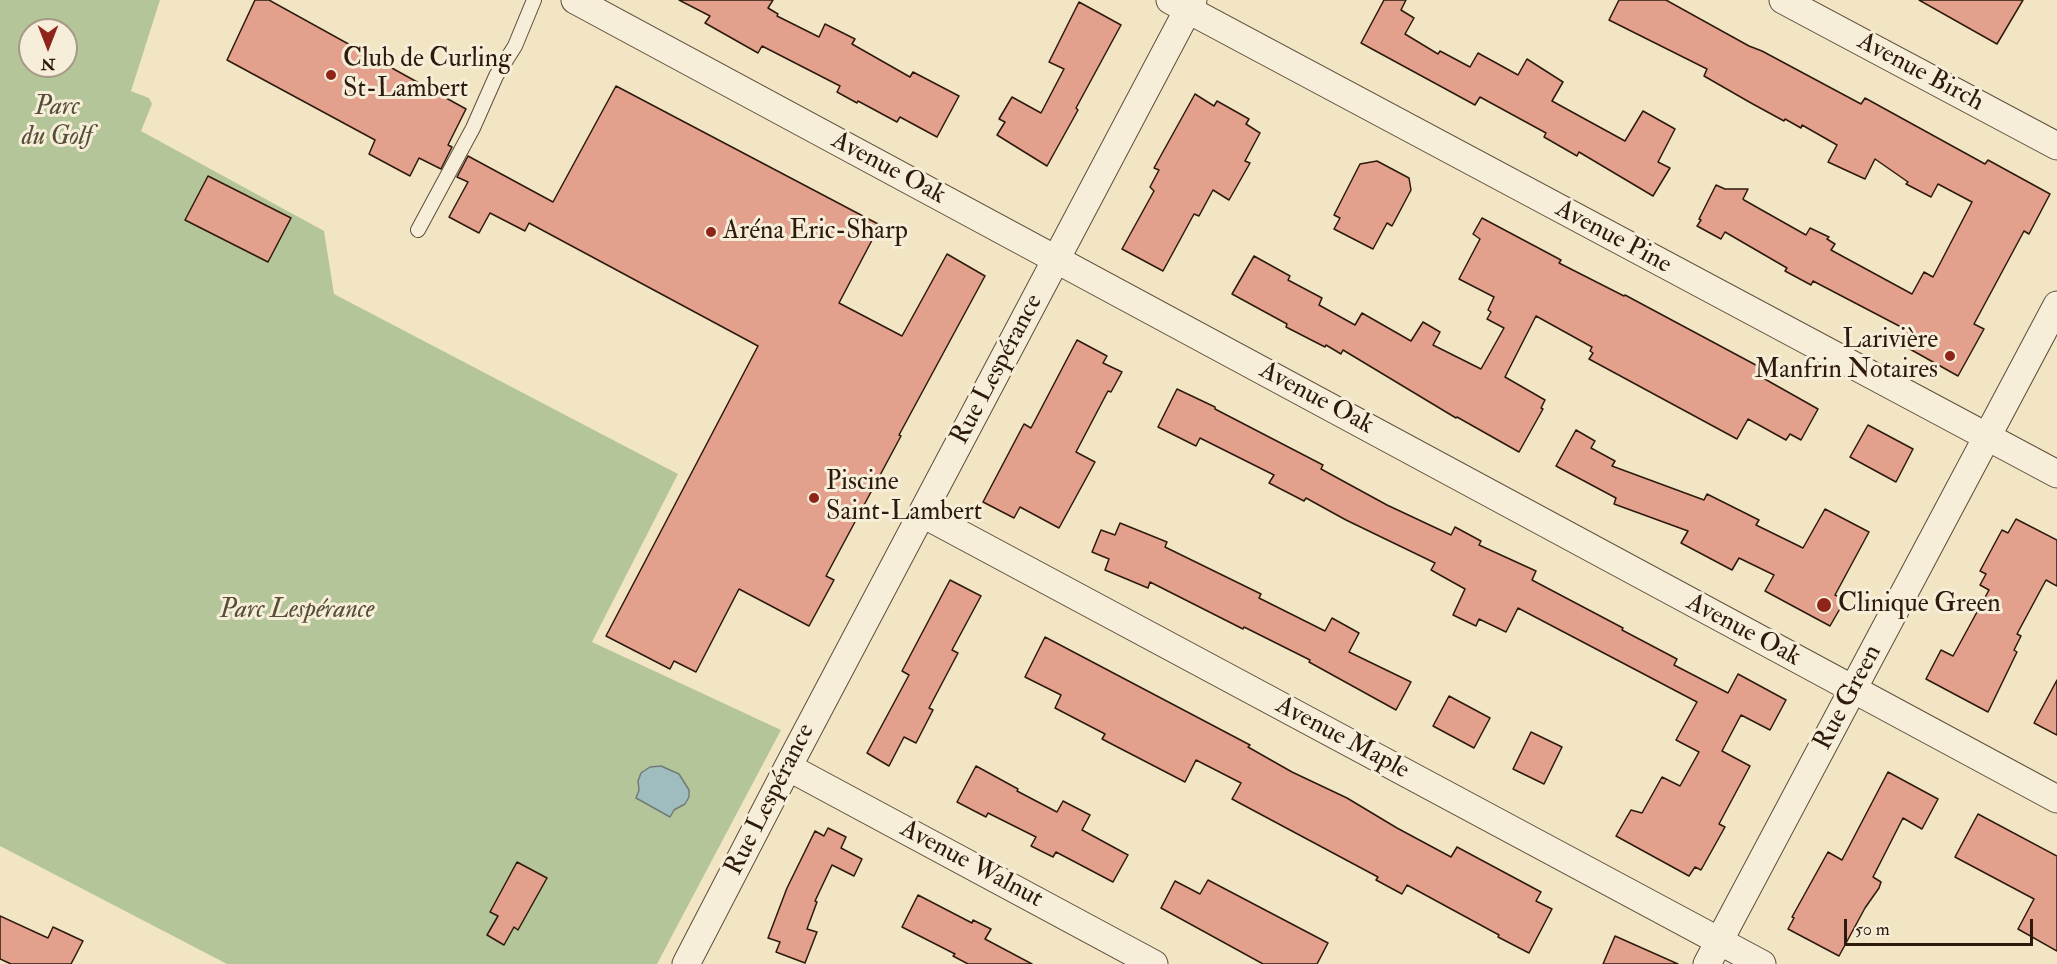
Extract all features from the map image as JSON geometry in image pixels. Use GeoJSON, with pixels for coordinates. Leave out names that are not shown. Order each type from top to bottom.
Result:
{"type":"FeatureCollection","features":[{"type":"Feature","properties":{"kind":"street","name":"Avenue Oak"},"geometry":{"type":"LineString","coordinates":[[575,0],[2057,799]]}},
{"type":"Feature","properties":{"kind":"street","name":"Avenue Birch"},"geometry":{"type":"LineString","coordinates":[[1783,0],[2057,146]]}},
{"type":"Feature","properties":{"kind":"street","name":"Rue Lespérance"},"geometry":{"type":"LineString","coordinates":[[686,964],[1056,259],[1184,3]]}},
{"type":"Feature","properties":{"kind":"street","name":"Avenue Pine"},"geometry":{"type":"LineString","coordinates":[[1184,3],[2057,474]]}},
{"type":"Feature","properties":{"kind":"street","name":"Rue Green"},"geometry":{"type":"LineString","coordinates":[[1713,952],[2057,304]]}},
{"type":"Feature","properties":{"kind":"street","name":"Avenue Maple"},"geometry":{"type":"LineString","coordinates":[[923,514],[1713,952],[1762,964]]}},
{"type":"Feature","properties":{"kind":"street","name":"Avenue Walnut"},"geometry":{"type":"LineString","coordinates":[[788,767],[1154,964]]}},
{"type":"Feature","properties":{"kind":"lane"},"geometry":{"type":"LineString","coordinates":[[418,230],[473,128],[496,76],[515,46],[534,0]]}},
{"type":"Feature","properties":{"kind":"green space","name":"Parc Lespérance"},"geometry":{"type":"Polygon","coordinates":[[[0,0],[160,0],[131,91],[149,98],[152,104],[141,131],[324,231],[334,294],[678,474],[592,642],[781,730],[657,964],[227,964],[0,846],[0,0]]]}},
{"type":"Feature","properties":{"kind":"water"},"geometry":{"type":"Polygon","coordinates":[[[661,766],[679,774],[689,790],[689,797],[685,804],[674,810],[670,817],[636,798],[641,773],[650,767],[661,766]]]}},
{"type":"Feature","properties":{"kind":"building","name":"Club de Curling St-Lambert"},"geometry":{"type":"Polygon","coordinates":[[[255,0],[269,0],[466,109],[448,145],[452,147],[441,169],[419,158],[410,176],[369,154],[375,140],[227,60],[255,0]]]}},
{"type":"Feature","properties":{"kind":"building"},"geometry":{"type":"Polygon","coordinates":[[[679,0],[773,0],[768,8],[778,14],[777,16],[819,37],[825,24],[855,39],[852,44],[910,77],[913,72],[959,96],[937,137],[900,117],[897,122],[858,101],[857,103],[837,92],[840,86],[762,46],[758,53],[705,23],[710,16],[679,0]]]}},
{"type":"Feature","properties":{"kind":"building"},"geometry":{"type":"Polygon","coordinates":[[[1384,0],[1406,0],[1401,10],[1414,18],[1405,34],[1438,54],[1440,51],[1470,67],[1478,53],[1518,75],[1527,59],[1563,82],[1552,101],[1625,141],[1643,111],[1675,129],[1658,162],[1670,168],[1653,196],[1579,152],[1577,156],[1544,137],[1546,133],[1480,97],[1475,105],[1361,43],[1384,0]]]}},
{"type":"Feature","properties":{"kind":"building"},"geometry":{"type":"Polygon","coordinates":[[[1619,0],[1666,0],[1861,104],[1865,98],[1985,164],[1988,160],[2050,194],[2029,234],[2024,231],[1974,324],[1984,329],[1958,376],[1908,348],[1909,345],[1898,338],[1903,328],[1813,281],[1811,285],[1785,271],[1787,268],[1725,232],[1721,239],[1697,226],[1716,185],[1725,189],[1748,189],[1744,200],[1806,235],[1810,228],[1829,237],[1827,239],[1835,244],[1831,250],[1912,294],[1924,272],[1933,277],[1972,202],[1938,184],[1931,197],[1906,184],[1908,182],[1875,159],[1865,179],[1828,162],[1837,145],[1802,125],[1801,128],[1785,119],[1784,121],[1751,103],[1704,76],[1707,69],[1609,20],[1619,0]]]}},
{"type":"Feature","properties":{"kind":"building"},"geometry":{"type":"Polygon","coordinates":[[[1919,0],[2023,0],[1997,44],[1919,0]]]}},
{"type":"Feature","properties":{"kind":"building"},"geometry":{"type":"Polygon","coordinates":[[[1079,2],[1121,25],[1047,166],[997,135],[1005,122],[999,119],[1012,97],[1041,113],[1064,69],[1049,62],[1079,2]]]}},
{"type":"Feature","properties":{"kind":"building"},"geometry":{"type":"Polygon","coordinates":[[[616,86],[880,225],[839,303],[902,336],[947,254],[985,276],[826,576],[834,580],[809,626],[739,589],[696,672],[674,661],[670,669],[606,636],[758,346],[529,223],[525,231],[490,213],[479,233],[449,217],[468,182],[457,177],[468,156],[553,202],[616,86]]]}},
{"type":"Feature","properties":{"kind":"building"},"geometry":{"type":"Polygon","coordinates":[[[1195,94],[1214,106],[1217,101],[1249,119],[1246,124],[1260,133],[1245,161],[1250,163],[1229,200],[1213,190],[1199,216],[1194,214],[1163,271],[1122,249],[1154,191],[1150,187],[1159,170],[1154,168],[1195,94]]]}},
{"type":"Feature","properties":{"kind":"building"},"geometry":{"type":"Polygon","coordinates":[[[1377,161],[1409,178],[1411,190],[1392,226],[1387,223],[1373,249],[1334,229],[1340,218],[1334,215],[1360,164],[1377,161]]]}},
{"type":"Feature","properties":{"kind":"building"},"geometry":{"type":"Polygon","coordinates":[[[208,176],[291,218],[268,262],[185,220],[208,176]]]}},
{"type":"Feature","properties":{"kind":"building"},"geometry":{"type":"Polygon","coordinates":[[[1482,218],[1561,260],[1559,263],[1625,295],[1767,371],[1763,378],[1818,409],[1801,440],[1790,434],[1786,440],[1748,419],[1737,439],[1589,359],[1593,353],[1590,351],[1592,347],[1536,316],[1505,377],[1545,400],[1541,408],[1543,409],[1519,452],[1456,418],[1343,350],[1341,354],[1326,345],[1325,347],[1286,327],[1287,324],[1232,294],[1254,256],[1290,276],[1288,280],[1322,298],[1319,305],[1355,325],[1362,313],[1411,341],[1423,322],[1440,332],[1433,345],[1481,369],[1504,328],[1487,319],[1494,297],[1459,279],[1480,239],[1473,234],[1482,218]]]}},
{"type":"Feature","properties":{"kind":"building"},"geometry":{"type":"Polygon","coordinates":[[[1077,340],[1107,356],[1103,363],[1122,372],[1111,392],[1108,391],[1076,452],[1095,462],[1059,528],[1020,507],[1014,518],[983,502],[1024,424],[1031,428],[1077,340]]]}},
{"type":"Feature","properties":{"kind":"building"},"geometry":{"type":"Polygon","coordinates":[[[1177,389],[1323,465],[1321,469],[1387,505],[1451,535],[1455,527],[1481,541],[1479,545],[1536,571],[1532,580],[1677,659],[1674,665],[1728,693],[1738,674],[1786,700],[1770,730],[1741,715],[1722,751],[1750,766],[1719,824],[1725,827],[1701,870],[1695,867],[1689,876],[1616,836],[1631,810],[1642,813],[1662,777],[1680,786],[1699,752],[1676,740],[1697,702],[1518,608],[1506,632],[1479,619],[1476,626],[1453,615],[1465,589],[1431,570],[1435,563],[1306,498],[1304,501],[1269,483],[1274,475],[1200,438],[1196,446],[1158,427],[1177,389]]]}},
{"type":"Feature","properties":{"kind":"building"},"geometry":{"type":"Polygon","coordinates":[[[1868,425],[1913,449],[1896,482],[1850,457],[1868,425]]]}},
{"type":"Feature","properties":{"kind":"building"},"geometry":{"type":"Polygon","coordinates":[[[1576,430],[1595,441],[1591,448],[1615,461],[1612,466],[1704,500],[1707,494],[1759,520],[1756,525],[1803,548],[1825,509],[1869,532],[1835,595],[1845,600],[1830,626],[1765,591],[1774,575],[1739,558],[1732,570],[1681,543],[1688,531],[1614,504],[1616,498],[1556,466],[1576,430]]]}},
{"type":"Feature","properties":{"kind":"building"},"geometry":{"type":"Polygon","coordinates":[[[2016,519],[2057,540],[2057,586],[2046,580],[2017,634],[2021,636],[2014,650],[2017,652],[1988,712],[1926,679],[1941,650],[1953,656],[1989,590],[1980,585],[1986,574],[1980,571],[2002,530],[2008,533],[2016,519]]]}},
{"type":"Feature","properties":{"kind":"building"},"geometry":{"type":"Polygon","coordinates":[[[1120,523],[1167,542],[1165,547],[1261,594],[1259,598],[1325,631],[1332,618],[1359,633],[1349,652],[1411,682],[1396,710],[1309,662],[1310,660],[1244,627],[1243,629],[1150,582],[1148,588],[1105,570],[1109,559],[1092,552],[1101,530],[1115,535],[1120,523]]]}},
{"type":"Feature","properties":{"kind":"building"},"geometry":{"type":"Polygon","coordinates":[[[950,580],[981,596],[952,650],[958,653],[929,708],[933,710],[916,743],[904,737],[889,766],[867,753],[909,675],[902,671],[950,580]]]}},
{"type":"Feature","properties":{"kind":"building"},"geometry":{"type":"Polygon","coordinates":[[[1045,637],[1250,745],[1248,747],[1292,772],[1347,798],[1451,857],[1457,847],[1541,892],[1536,901],[1552,909],[1529,953],[1407,885],[1402,894],[1376,880],[1378,877],[1232,799],[1241,783],[1196,760],[1185,782],[1102,739],[1105,734],[1055,708],[1061,695],[1025,677],[1045,637]]]}},
{"type":"Feature","properties":{"kind":"building"},"geometry":{"type":"Polygon","coordinates":[[[2057,680],[2057,735],[2034,723],[2057,680]]]}},
{"type":"Feature","properties":{"kind":"building"},"geometry":{"type":"Polygon","coordinates":[[[1449,696],[1490,718],[1474,748],[1433,726],[1449,696]]]}},
{"type":"Feature","properties":{"kind":"building"},"geometry":{"type":"Polygon","coordinates":[[[1531,732],[1562,747],[1544,784],[1513,769],[1531,732]]]}},
{"type":"Feature","properties":{"kind":"building"},"geometry":{"type":"Polygon","coordinates":[[[976,766],[1057,812],[1063,801],[1090,815],[1082,830],[1128,855],[1113,882],[1056,852],[1053,857],[1031,846],[1036,837],[988,813],[986,817],[957,802],[976,766]]]}},
{"type":"Feature","properties":{"kind":"building"},"geometry":{"type":"Polygon","coordinates":[[[1888,772],[1938,799],[1922,829],[1903,818],[1873,877],[1881,882],[1879,888],[1865,908],[1839,956],[1788,929],[1794,918],[1792,917],[1828,852],[1842,860],[1888,772]]]}},
{"type":"Feature","properties":{"kind":"building"},"geometry":{"type":"Polygon","coordinates":[[[1978,814],[2057,856],[2057,951],[2018,929],[2034,899],[1955,857],[1978,814]]]}},
{"type":"Feature","properties":{"kind":"building"},"geometry":{"type":"Polygon","coordinates":[[[828,828],[846,837],[841,848],[862,859],[854,876],[832,865],[815,901],[817,902],[807,929],[817,932],[805,963],[776,952],[780,942],[768,938],[787,888],[815,831],[824,836],[828,828]]]}},
{"type":"Feature","properties":{"kind":"building"},"geometry":{"type":"Polygon","coordinates":[[[517,862],[547,878],[518,930],[514,927],[504,945],[487,935],[498,916],[490,912],[517,862]]]}},
{"type":"Feature","properties":{"kind":"building"},"geometry":{"type":"Polygon","coordinates":[[[1208,880],[1328,943],[1317,964],[1263,964],[1161,908],[1175,881],[1200,894],[1208,880]]]}},
{"type":"Feature","properties":{"kind":"building"},"geometry":{"type":"Polygon","coordinates":[[[918,895],[972,923],[973,920],[991,929],[985,939],[1032,964],[968,964],[953,956],[955,954],[902,927],[918,895]]]}},
{"type":"Feature","properties":{"kind":"building"},"geometry":{"type":"Polygon","coordinates":[[[0,916],[48,938],[53,927],[83,941],[71,964],[11,964],[0,959],[0,916]]]}},
{"type":"Feature","properties":{"kind":"building"},"geometry":{"type":"Polygon","coordinates":[[[1615,936],[1678,964],[1603,964],[1615,936]]]}},
{"type":"Feature","properties":{"kind":"place","name":"Club de Curling St-Lambert"},"geometry":{"type":"Point","coordinates":[331,75]}},
{"type":"Feature","properties":{"kind":"place","name":"Aréna Eric-Sharp"},"geometry":{"type":"Point","coordinates":[711,232]}},
{"type":"Feature","properties":{"kind":"place","name":"Larivière Manfrin Notaires"},"geometry":{"type":"Point","coordinates":[1950,356]}},
{"type":"Feature","properties":{"kind":"place","name":"Piscine Saint-Lambert"},"geometry":{"type":"Point","coordinates":[814,498]}},
{"type":"Feature","properties":{"kind":"place","name":"Clinique Green"},"geometry":{"type":"Point","coordinates":[1824,605]}},
{"type":"Feature","properties":{"kind":"park label","name":"Parc du Golf"},"geometry":{"type":"Point","coordinates":[57,123]}}]}
